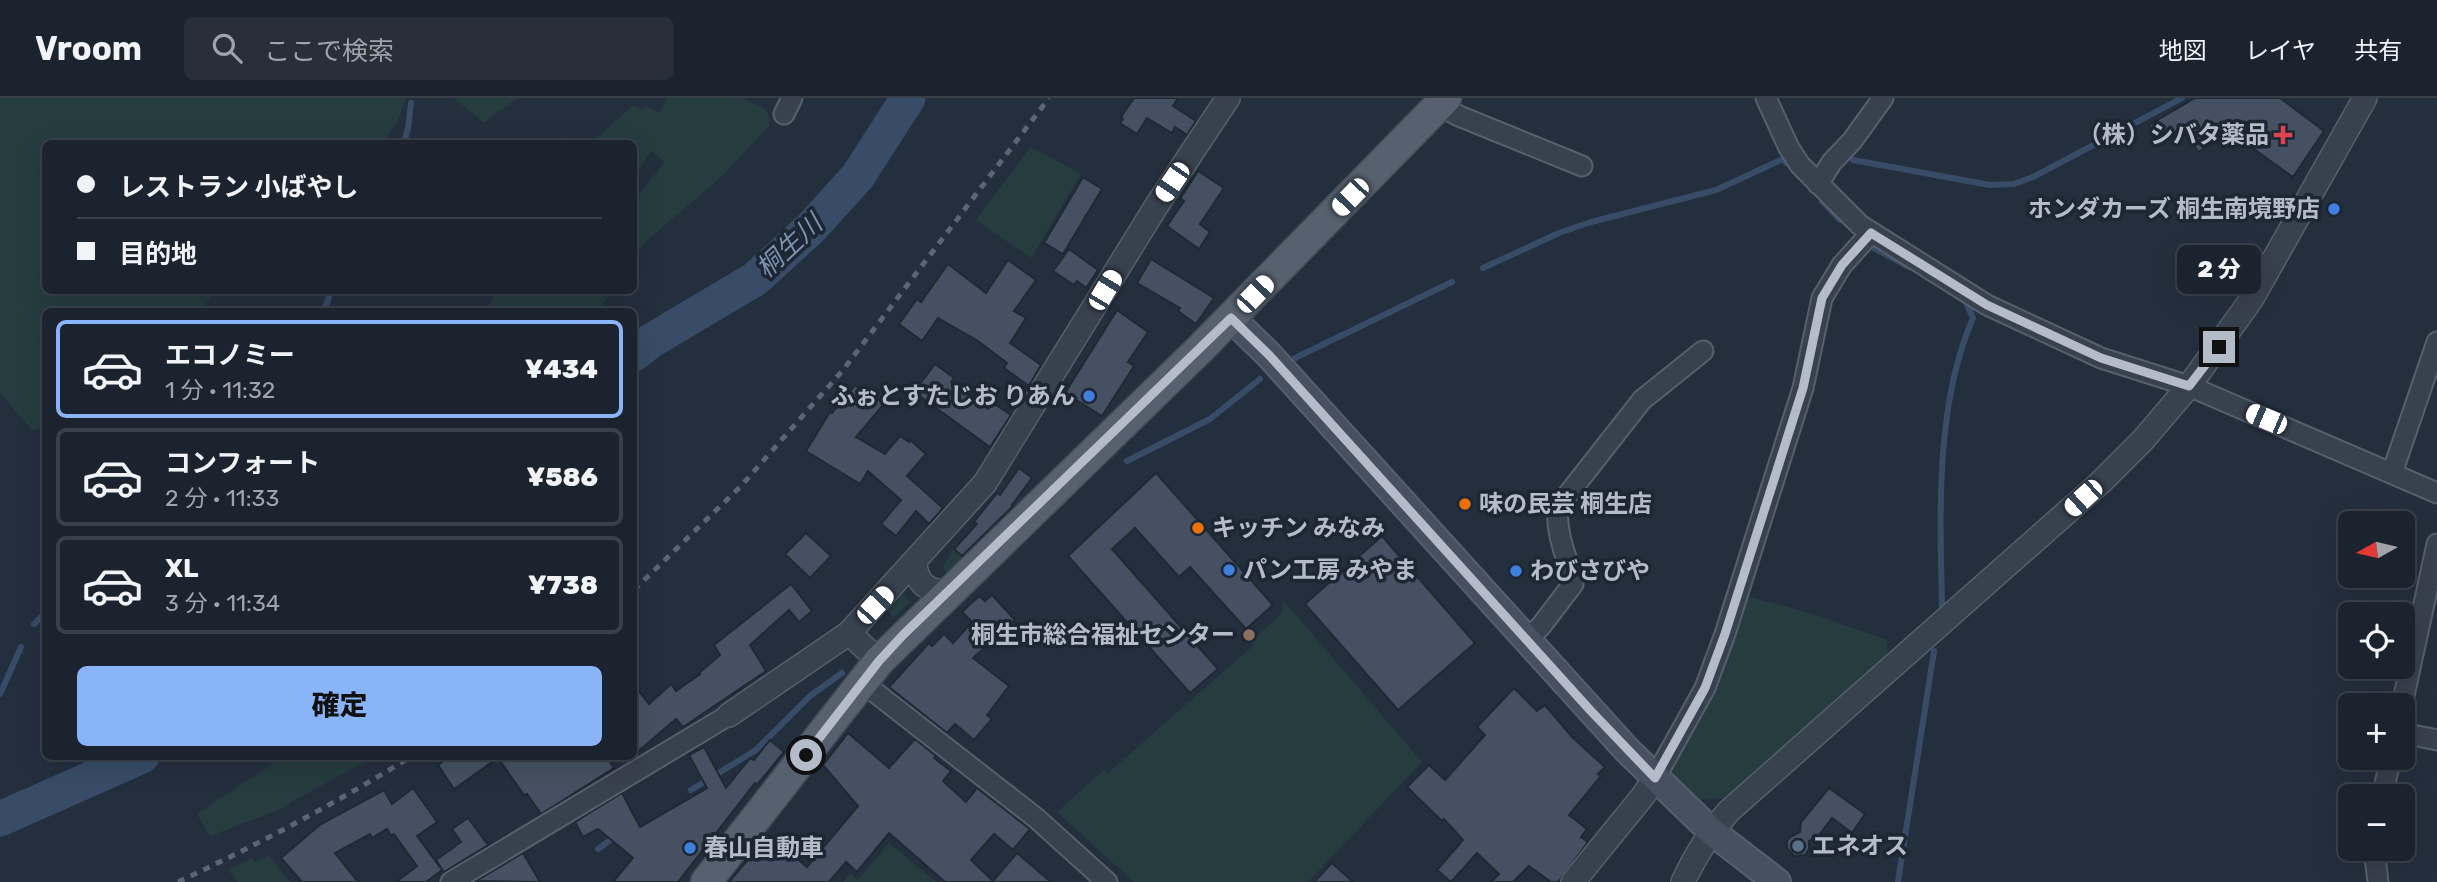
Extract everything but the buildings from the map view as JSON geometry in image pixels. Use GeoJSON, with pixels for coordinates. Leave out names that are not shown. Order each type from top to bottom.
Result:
{"type":"FeatureCollection","features":[{"type":"Feature","properties":{"kind":"main road"},"geometry":{"type":"LineString","coordinates":[[706,882],[871,672],[949,592],[1231,318],[1443,102]]}},
{"type":"Feature","properties":{"kind":"main road"},"geometry":{"type":"LineString","coordinates":[[1231,318],[1269,355],[1655,778],[1712,831],[1777,882]]}},
{"type":"Feature","properties":{"kind":"street"},"geometry":{"type":"LineString","coordinates":[[451,882],[729,715],[849,633],[991,475],[1157,205],[1228,98]]}},
{"type":"Feature","properties":{"kind":"street"},"geometry":{"type":"LineString","coordinates":[[1766,98],[1789,148],[1818,184],[1871,233],[1987,305],[2101,358],[2189,386],[2437,493]]}},
{"type":"Feature","properties":{"kind":"street"},"geometry":{"type":"LineString","coordinates":[[1818,184],[1883,98]]}},
{"type":"Feature","properties":{"kind":"street"},"geometry":{"type":"LineString","coordinates":[[1683,882],[1693,859],[1712,831],[1744,797],[2101,482],[2143,440],[2189,386],[2251,300],[2365,98]]}},
{"type":"Feature","properties":{"kind":"street"},"geometry":{"type":"LineString","coordinates":[[1443,102],[1471,121],[1582,166]]}},
{"type":"Feature","properties":{"kind":"street"},"geometry":{"type":"LineString","coordinates":[[1573,882],[1643,796],[1705,688],[1725,634],[1803,388],[1822,298],[1842,265],[1871,233]]}},
{"type":"Feature","properties":{"kind":"street"},"geometry":{"type":"LineString","coordinates":[[2392,473],[2437,342]]}},
{"type":"Feature","properties":{"kind":"street"},"geometry":{"type":"LineString","coordinates":[[1527,639],[1541,626],[1573,584],[1574,579],[1559,528],[1558,508],[1642,400],[1703,351]]}},
{"type":"Feature","properties":{"kind":"street"},"geometry":{"type":"LineString","coordinates":[[2405,693],[2437,544]]}},
{"type":"Feature","properties":{"kind":"street"},"geometry":{"type":"LineString","coordinates":[[915,562],[919,580],[925,587],[937,592],[949,592]]}},
{"type":"Feature","properties":{"kind":"street"},"geometry":{"type":"LineString","coordinates":[[849,633],[871,672],[1107,882]]}},
{"type":"Feature","properties":{"kind":"street"},"geometry":{"type":"LineString","coordinates":[[2415,735],[2437,740]]}},
{"type":"Feature","properties":{"kind":"street"},"geometry":{"type":"LineString","coordinates":[[2375,861],[2378,882]]}},
{"type":"Feature","properties":{"kind":"green space"},"geometry":{"type":"Polygon","coordinates":[[[0,98],[406,98],[397,122],[385,140],[42,140],[42,294],[214,294],[202,308],[42,308],[42,426],[33,431],[0,393],[0,98]]]}},
{"type":"Feature","properties":{"kind":"green space"},"geometry":{"type":"Polygon","coordinates":[[[453,98],[518,98],[484,122],[453,98]]]}},
{"type":"Feature","properties":{"kind":"green space"},"geometry":{"type":"Polygon","coordinates":[[[668,98],[743,98],[766,110],[770,120],[769,126],[722,176],[643,244],[637,254],[637,196],[665,162],[651,151],[637,173],[637,140],[594,140],[634,105],[642,110],[647,106],[659,113],[668,98]]]}},
{"type":"Feature","properties":{"kind":"green space"},"geometry":{"type":"Polygon","coordinates":[[[1031,147],[1081,174],[1031,258],[976,220],[1031,147]]]}},
{"type":"Feature","properties":{"kind":"green space"},"geometry":{"type":"Polygon","coordinates":[[[494,294],[611,294],[599,308],[487,308],[494,294]]]}},
{"type":"Feature","properties":{"kind":"green space"},"geometry":{"type":"Polygon","coordinates":[[[958,541],[970,551],[949,572],[945,572],[943,567],[958,541]]]}},
{"type":"Feature","properties":{"kind":"green space"},"geometry":{"type":"Polygon","coordinates":[[[903,594],[910,602],[894,617],[886,610],[903,594]]]}},
{"type":"Feature","properties":{"kind":"green space"},"geometry":{"type":"Polygon","coordinates":[[[1740,594],[1816,615],[1887,640],[1887,655],[1726,798],[1701,800],[1670,773],[1669,764],[1740,594]]]}},
{"type":"Feature","properties":{"kind":"green space"},"geometry":{"type":"Polygon","coordinates":[[[1283,600],[1422,762],[1308,882],[1134,882],[1057,812],[1104,770],[1108,773],[1254,645],[1251,641],[1281,614],[1283,600]]]}},
{"type":"Feature","properties":{"kind":"green space"},"geometry":{"type":"Polygon","coordinates":[[[278,760],[369,760],[289,803],[289,806],[210,836],[197,814],[278,760]]]}},
{"type":"Feature","properties":{"kind":"green space"},"geometry":{"type":"Polygon","coordinates":[[[889,843],[936,882],[843,882],[851,873],[858,880],[889,843]]]}},
{"type":"Feature","properties":{"kind":"green space"},"geometry":{"type":"Polygon","coordinates":[[[269,855],[290,882],[238,882],[228,870],[252,858],[256,862],[269,855]]]}},
{"type":"Feature","properties":{"kind":"waterway","name":"桐生川"},"geometry":{"type":"LineString","coordinates":[[637,352],[755,279],[811,228],[858,176],[908,98]]}},
{"type":"Feature","properties":{"kind":"waterway"},"geometry":{"type":"LineString","coordinates":[[1853,160],[1990,185],[2014,184],[2033,177],[2182,98]]}},
{"type":"Feature","properties":{"kind":"waterway"},"geometry":{"type":"LineString","coordinates":[[404,140],[411,103]]}},
{"type":"Feature","properties":{"kind":"waterway"},"geometry":{"type":"LineString","coordinates":[[1483,268],[1559,233],[1591,222],[1716,190],[1783,159],[1786,163]]}},
{"type":"Feature","properties":{"kind":"waterway"},"geometry":{"type":"LineString","coordinates":[[1822,201],[1840,220]]}},
{"type":"Feature","properties":{"kind":"waterway"},"geometry":{"type":"LineString","coordinates":[[1874,248],[1909,267]]}},
{"type":"Feature","properties":{"kind":"waterway"},"geometry":{"type":"LineString","coordinates":[[1295,358],[1452,282]]}},
{"type":"Feature","properties":{"kind":"waterway"},"geometry":{"type":"LineString","coordinates":[[325,308],[330,294]]}},
{"type":"Feature","properties":{"kind":"waterway"},"geometry":{"type":"LineString","coordinates":[[1942,607],[1942,460],[1952,387],[1973,318],[1965,300]]}},
{"type":"Feature","properties":{"kind":"waterway"},"geometry":{"type":"LineString","coordinates":[[1127,461],[1210,419],[1260,379]]}},
{"type":"Feature","properties":{"kind":"waterway"},"geometry":{"type":"LineString","coordinates":[[34,624],[42,616]]}},
{"type":"Feature","properties":{"kind":"waterway"},"geometry":{"type":"LineString","coordinates":[[0,694],[21,647]]}},
{"type":"Feature","properties":{"kind":"waterway"},"geometry":{"type":"LineString","coordinates":[[1898,882],[1934,651]]}},
{"type":"Feature","properties":{"kind":"waterway"},"geometry":{"type":"LineString","coordinates":[[691,790],[756,750],[810,696],[842,673]]}},
{"type":"Feature","properties":{"kind":"waterway","name":"桐生川"},"geometry":{"type":"LineString","coordinates":[[0,819],[133,760]]}},
{"type":"Feature","properties":{"kind":"waterway"},"geometry":{"type":"LineString","coordinates":[[598,849],[613,838]]}},
{"type":"Feature","properties":{"kind":"railway"},"geometry":{"type":"LineString","coordinates":[[637,587],[741,486],[843,370],[1049,98]]}},
{"type":"Feature","properties":{"kind":"railway"},"geometry":{"type":"LineString","coordinates":[[178,882],[297,822],[405,760]]}},
{"type":"Feature","properties":{"kind":"place","name":"（株）シバタ薬品"},"geometry":{"type":"Point","coordinates":[2283,135]}},
{"type":"Feature","properties":{"kind":"place","name":"ホンダカーズ 桐生南境野店"},"geometry":{"type":"Point","coordinates":[2334,209]}},
{"type":"Feature","properties":{"kind":"place","name":"ふぉとすたじお りあん"},"geometry":{"type":"Point","coordinates":[1089,396]}},
{"type":"Feature","properties":{"kind":"place","name":"味の民芸 桐生店"},"geometry":{"type":"Point","coordinates":[1465,504]}},
{"type":"Feature","properties":{"kind":"place","name":"キッチン みなみ"},"geometry":{"type":"Point","coordinates":[1198,528]}},
{"type":"Feature","properties":{"kind":"place","name":"パン工房 みやま"},"geometry":{"type":"Point","coordinates":[1229,570]}},
{"type":"Feature","properties":{"kind":"place","name":"わびさびや"},"geometry":{"type":"Point","coordinates":[1516,571]}},
{"type":"Feature","properties":{"kind":"place","name":"桐生市総合福祉センター"},"geometry":{"type":"Point","coordinates":[1249,635]}},
{"type":"Feature","properties":{"kind":"place","name":"エネオス"},"geometry":{"type":"Point","coordinates":[1798,846]}},
{"type":"Feature","properties":{"kind":"place","name":"春山自動車"},"geometry":{"type":"Point","coordinates":[690,848]}},
{"type":"Feature","properties":{"kind":"route"},"geometry":{"type":"LineString","coordinates":[[806,755],[879,661],[903,635],[1231,318],[1269,355],[1590,710],[1655,778],[1705,688],[1725,634],[1803,388],[1822,298],[1842,265],[1871,233],[1987,305],[2101,358],[2189,386],[2219,347]]}}]}
